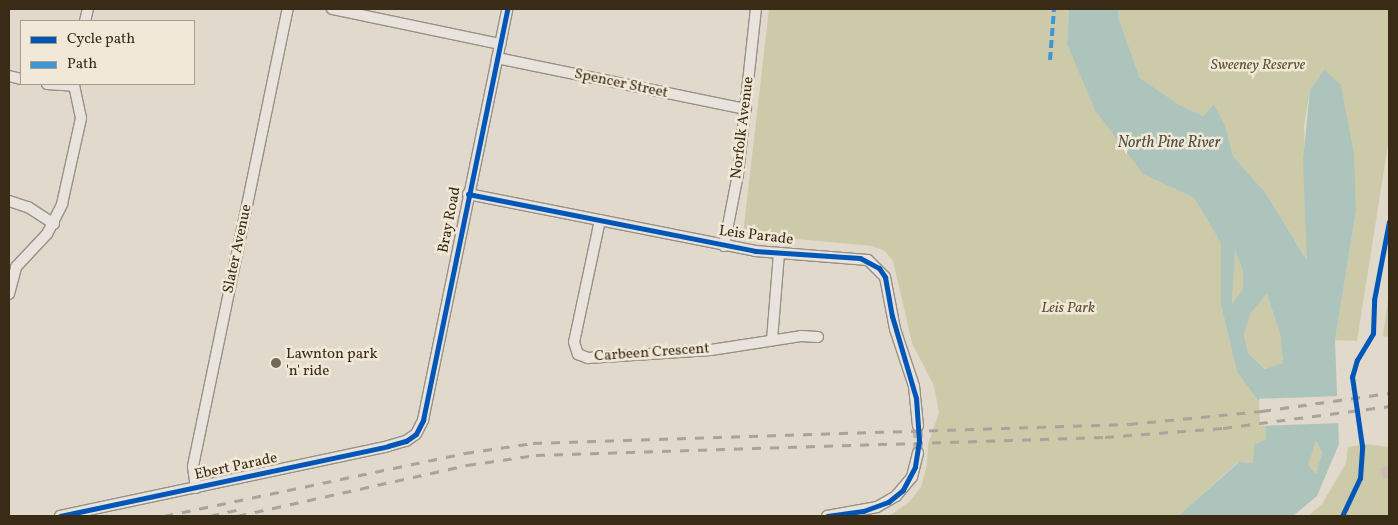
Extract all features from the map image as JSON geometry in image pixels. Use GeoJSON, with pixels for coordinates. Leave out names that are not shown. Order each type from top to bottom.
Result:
{"type":"FeatureCollection","features":[{"type":"Feature","properties":{"kind":"street","name":"Slater Avenue"},"geometry":{"type":"LineString","coordinates":[[196,488],[193,466],[288,9]]}},
{"type":"Feature","properties":{"kind":"street"},"geometry":{"type":"LineString","coordinates":[[332,9],[500,44]]}},
{"type":"Feature","properties":{"kind":"street","name":"Bray Road"},"geometry":{"type":"LineString","coordinates":[[416,434],[423,420],[507,9]]}},
{"type":"Feature","properties":{"kind":"street","name":"Norfolk Avenue"},"geometry":{"type":"LineString","coordinates":[[724,246],[738,174],[756,9]]}},
{"type":"Feature","properties":{"kind":"street","name":"Spencer Street"},"geometry":{"type":"LineString","coordinates":[[497,58],[746,109]]}},
{"type":"Feature","properties":{"kind":"street"},"geometry":{"type":"LineString","coordinates":[[9,294],[19,263],[54,224],[64,197],[81,118],[74,85]]}},
{"type":"Feature","properties":{"kind":"street","name":"Leis Parade"},"geometry":{"type":"LineString","coordinates":[[468,194],[724,246],[779,253],[860,258],[879,268],[885,277],[895,329],[914,386],[918,426]]}},
{"type":"Feature","properties":{"kind":"street"},"geometry":{"type":"LineString","coordinates":[[9,201],[28,207],[54,224]]}},
{"type":"Feature","properties":{"kind":"street","name":"Carbeen Crescent"},"geometry":{"type":"LineString","coordinates":[[600,220],[574,342],[578,354],[588,358],[711,350],[801,336],[818,337]]}},
{"type":"Feature","properties":{"kind":"street"},"geometry":{"type":"LineString","coordinates":[[772,340],[779,253]]}},
{"type":"Feature","properties":{"kind":"street","name":"Ebert Parade"},"geometry":{"type":"LineString","coordinates":[[60,516],[401,443],[416,434]]}},
{"type":"Feature","properties":{"kind":"street"},"geometry":{"type":"LineString","coordinates":[[827,516],[877,507],[896,496],[912,477],[918,453]]}},
{"type":"Feature","properties":{"kind":"green space","name":"Leis Park"},"geometry":{"type":"Polygon","coordinates":[[[769,9],[1069,9],[1067,44],[1143,174],[1194,198],[1221,243],[1221,305],[1237,372],[1265,410],[1266,440],[1253,463],[1238,462],[1178,516],[889,516],[909,502],[921,487],[927,465],[928,444],[939,413],[934,386],[912,343],[893,261],[885,251],[872,246],[743,234],[769,9]]]}},
{"type":"Feature","properties":{"kind":"green space","name":"Sweeney Reserve"},"geometry":{"type":"Polygon","coordinates":[[[1119,9],[1389,9],[1389,138],[1357,341],[1335,340],[1356,211],[1324,69],[1310,90],[1304,126],[1308,261],[1265,192],[1233,156],[1225,125],[1214,104],[1203,116],[1178,104],[1140,78],[1118,17],[1119,9]]]}},
{"type":"Feature","properties":{"kind":"green space"},"geometry":{"type":"Polygon","coordinates":[[[1235,248],[1243,271],[1243,289],[1232,305],[1235,248]]]}},
{"type":"Feature","properties":{"kind":"green space"},"geometry":{"type":"Polygon","coordinates":[[[1389,292],[1389,337],[1383,336],[1389,292]]]}},
{"type":"Feature","properties":{"kind":"green space"},"geometry":{"type":"Polygon","coordinates":[[[1267,294],[1280,334],[1283,363],[1266,369],[1248,353],[1244,334],[1249,314],[1267,294]]]}},
{"type":"Feature","properties":{"kind":"green space"},"geometry":{"type":"Polygon","coordinates":[[[1316,441],[1322,452],[1316,474],[1307,465],[1316,441]]]}},
{"type":"Feature","properties":{"kind":"green space"},"geometry":{"type":"Polygon","coordinates":[[[1366,444],[1389,447],[1389,516],[1308,516],[1322,504],[1346,463],[1348,447],[1366,444]]]}},
{"type":"Feature","properties":{"kind":"water","name":"North Pine River"},"geometry":{"type":"Polygon","coordinates":[[[1069,9],[1119,9],[1118,17],[1140,78],[1178,104],[1203,116],[1214,104],[1225,125],[1233,156],[1265,192],[1307,260],[1303,160],[1310,90],[1324,69],[1341,85],[1354,154],[1356,211],[1335,340],[1339,444],[1317,496],[1293,516],[1178,516],[1239,462],[1253,463],[1254,445],[1266,439],[1265,410],[1237,372],[1221,305],[1221,243],[1194,198],[1143,174],[1095,110],[1067,44],[1069,9]],[[1235,250],[1232,304],[1243,289],[1243,271],[1235,250]],[[1267,294],[1250,314],[1244,334],[1248,353],[1265,369],[1283,363],[1280,334],[1267,294]],[[1316,441],[1308,465],[1316,474],[1322,452],[1316,441]]]}},
{"type":"Feature","properties":{"kind":"pier"},"geometry":{"type":"Polygon","coordinates":[[[1340,396],[1341,423],[1260,426],[1259,399],[1340,396]]]}},
{"type":"Feature","properties":{"kind":"building"},"geometry":{"type":"Polygon","coordinates":[[[1389,466],[1389,477],[1383,479],[1380,469],[1389,466]]]}},
{"type":"Feature","properties":{"kind":"tunnel"},"geometry":{"type":"LineString","coordinates":[[918,426],[918,453]]}},
{"type":"Feature","properties":{"kind":"railway"},"geometry":{"type":"LineString","coordinates":[[164,516],[465,453],[533,443],[1129,424],[1262,411],[1389,393]]}},
{"type":"Feature","properties":{"kind":"railway"},"geometry":{"type":"LineString","coordinates":[[237,516],[467,465],[536,455],[1105,437],[1223,428],[1389,406]]}},
{"type":"Feature","properties":{"kind":"railway"},"geometry":{"type":"LineString","coordinates":[[210,516],[244,508]]}},
{"type":"Feature","properties":{"kind":"marked path"},"geometry":{"type":"LineString","coordinates":[[1050,60],[1054,9]]}},
{"type":"Feature","properties":{"kind":"cycle path"},"geometry":{"type":"LineString","coordinates":[[60,516],[388,446],[406,441],[416,434],[423,420],[507,9]]}},
{"type":"Feature","properties":{"kind":"cycle path"},"geometry":{"type":"LineString","coordinates":[[468,194],[755,251],[860,258],[879,268],[885,277],[892,316],[916,398],[919,441],[915,467],[903,490],[888,502],[863,511],[827,516]]}},
{"type":"Feature","properties":{"kind":"cycle path"},"geometry":{"type":"LineString","coordinates":[[1342,516],[1360,478],[1362,446],[1352,377],[1357,360],[1373,333],[1374,300],[1389,221]]}},
{"type":"Feature","properties":{"kind":"place","name":"Lawnton park 'n' ride"},"geometry":{"type":"Point","coordinates":[276,363]}}]}
